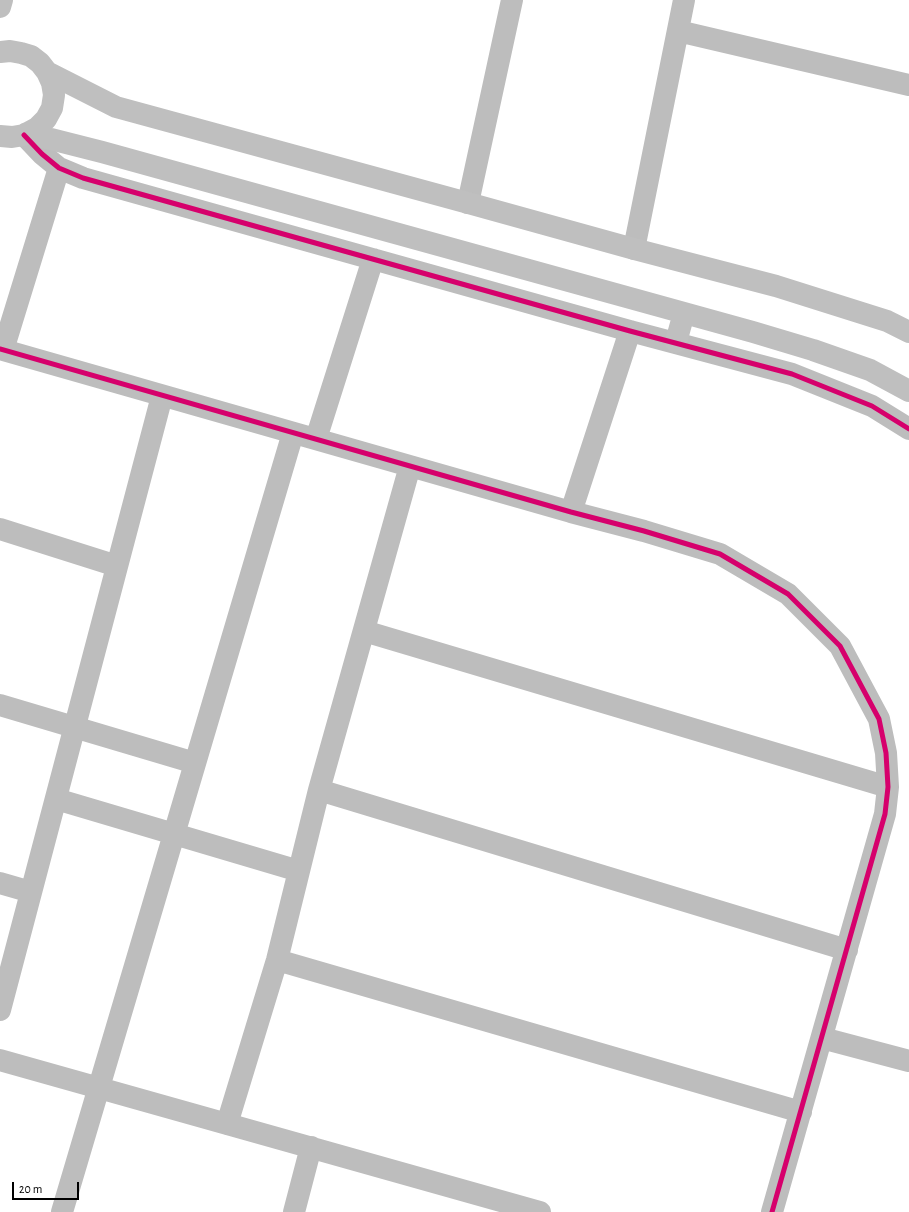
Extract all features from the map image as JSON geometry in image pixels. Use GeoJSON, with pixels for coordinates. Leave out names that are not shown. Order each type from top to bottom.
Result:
{"type":"FeatureCollection","features":[{"type":"Feature","properties":{"kind":"main road"},"geometry":{"type":"LineString","coordinates":[[0,7],[2,0]]}},
{"type":"Feature","properties":{"kind":"main road"},"geometry":{"type":"LineString","coordinates":[[0,52],[10,51],[21,53],[31,56],[40,63],[47,72],[52,83],[54,95],[52,108],[46,119],[37,128],[26,134],[12,137],[0,136]]}},
{"type":"Feature","properties":{"kind":"main road"},"geometry":{"type":"LineString","coordinates":[[47,72],[116,107],[468,202],[634,249],[776,286],[887,321],[909,332]]}},
{"type":"Feature","properties":{"kind":"main road"},"geometry":{"type":"LineString","coordinates":[[26,134],[110,155],[813,350],[870,370],[909,391]]}},
{"type":"Feature","properties":{"kind":"main road"},"geometry":{"type":"LineString","coordinates":[[676,342],[684,313]]}},
{"type":"Feature","properties":{"kind":"street"},"geometry":{"type":"LineString","coordinates":[[468,202],[512,0]]}},
{"type":"Feature","properties":{"kind":"street"},"geometry":{"type":"LineString","coordinates":[[634,249],[684,0]]}},
{"type":"Feature","properties":{"kind":"street"},"geometry":{"type":"LineString","coordinates":[[678,31],[909,85]]}},
{"type":"Feature","properties":{"kind":"street"},"geometry":{"type":"LineString","coordinates":[[26,134],[42,154],[59,168],[83,178],[630,331],[792,374],[872,406],[909,429]]}},
{"type":"Feature","properties":{"kind":"street"},"geometry":{"type":"LineString","coordinates":[[59,168],[1,349],[571,512],[644,531],[720,554],[788,594],[840,646],[879,719],[886,753],[888,787],[885,814],[772,1212]]}},
{"type":"Feature","properties":{"kind":"street"},"geometry":{"type":"LineString","coordinates":[[316,439],[373,259]]}},
{"type":"Feature","properties":{"kind":"street"},"geometry":{"type":"LineString","coordinates":[[571,512],[630,331]]}},
{"type":"Feature","properties":{"kind":"street"},"geometry":{"type":"LineString","coordinates":[[0,1010],[162,396]]}},
{"type":"Feature","properties":{"kind":"street"},"geometry":{"type":"LineString","coordinates":[[62,1212],[293,433]]}},
{"type":"Feature","properties":{"kind":"street"},"geometry":{"type":"LineString","coordinates":[[227,1124],[277,960],[319,790],[410,466]]}},
{"type":"Feature","properties":{"kind":"street"},"geometry":{"type":"LineString","coordinates":[[0,529],[117,566]]}},
{"type":"Feature","properties":{"kind":"street"},"geometry":{"type":"LineString","coordinates":[[364,631],[888,787]]}},
{"type":"Feature","properties":{"kind":"street"},"geometry":{"type":"LineString","coordinates":[[0,705],[195,763]]}},
{"type":"Feature","properties":{"kind":"street"},"geometry":{"type":"LineString","coordinates":[[319,790],[847,950]]}},
{"type":"Feature","properties":{"kind":"street"},"geometry":{"type":"LineString","coordinates":[[56,799],[299,871]]}},
{"type":"Feature","properties":{"kind":"street"},"geometry":{"type":"LineString","coordinates":[[0,883],[31,892]]}},
{"type":"Feature","properties":{"kind":"street"},"geometry":{"type":"LineString","coordinates":[[277,960],[801,1112]]}},
{"type":"Feature","properties":{"kind":"street"},"geometry":{"type":"LineString","coordinates":[[822,1038],[909,1061]]}},
{"type":"Feature","properties":{"kind":"street"},"geometry":{"type":"LineString","coordinates":[[0,1060],[540,1212]]}},
{"type":"Feature","properties":{"kind":"street"},"geometry":{"type":"LineString","coordinates":[[294,1212],[311,1147]]}},
{"type":"Feature","properties":{"kind":"cycle path"},"geometry":{"type":"LineString","coordinates":[[24,135],[42,154],[59,168],[83,178],[630,331],[792,374],[872,406],[909,429]]}},
{"type":"Feature","properties":{"kind":"cycle path"},"geometry":{"type":"LineString","coordinates":[[0,349],[571,512],[644,531],[720,554],[788,594],[840,646],[879,719],[886,753],[888,787],[885,814],[772,1212]]}}]}
